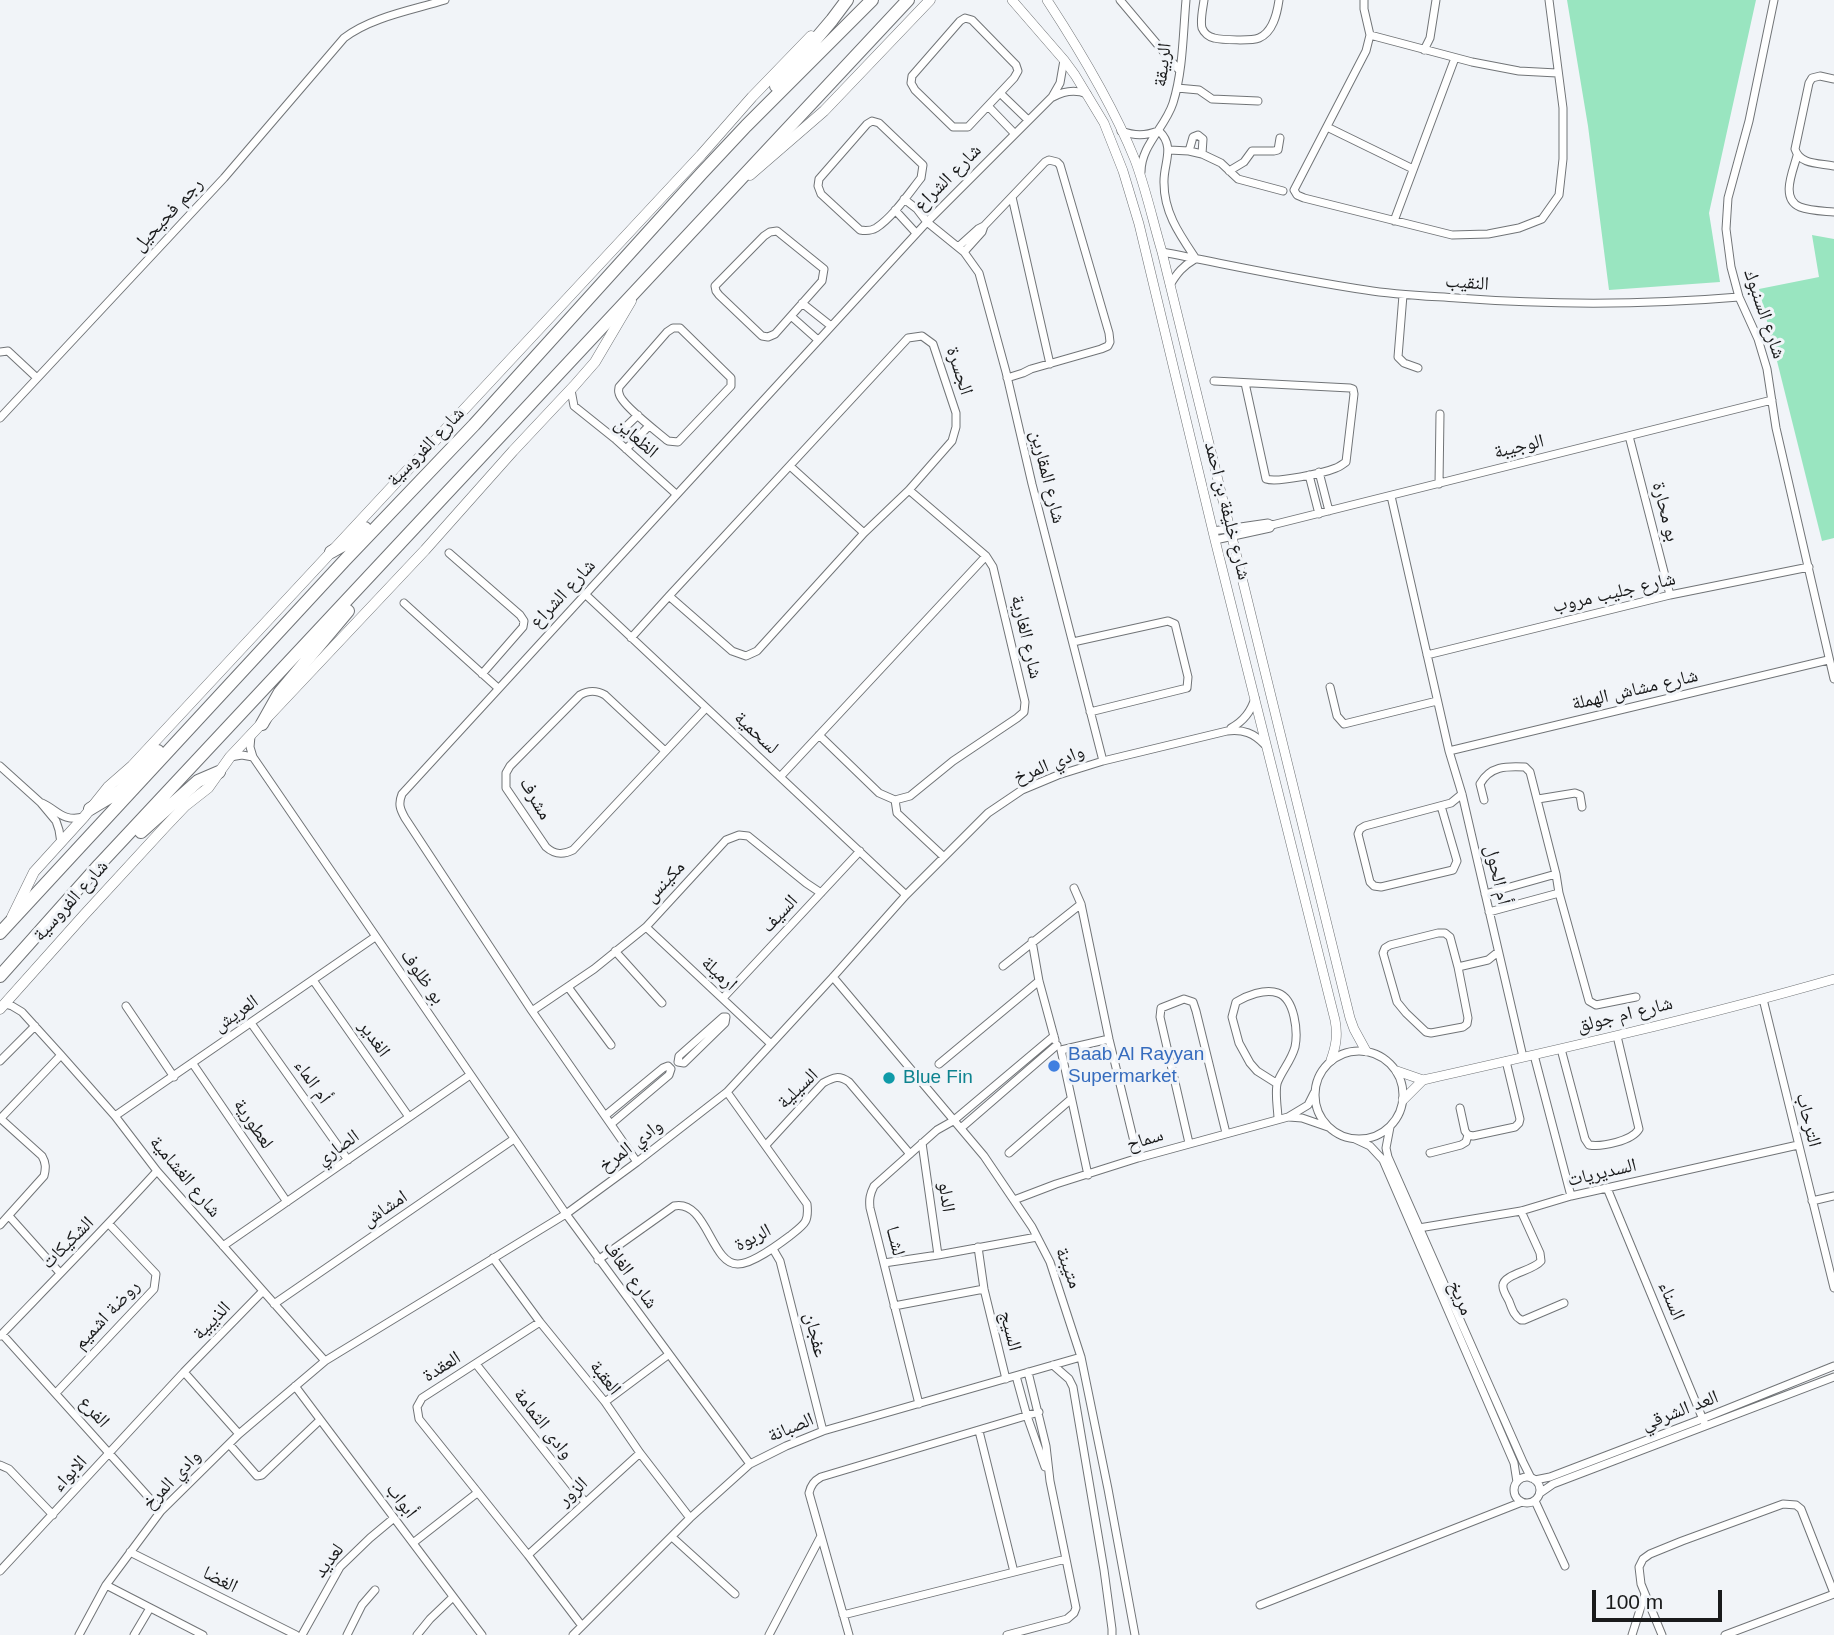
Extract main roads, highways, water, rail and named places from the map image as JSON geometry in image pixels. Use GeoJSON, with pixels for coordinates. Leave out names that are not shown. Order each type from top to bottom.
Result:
{"type":"FeatureCollection","features":[{"type":"Feature","properties":{"kind":"highway"},"geometry":{"type":"LineString","coordinates":[[746,126],[846,0]]}},
{"type":"Feature","properties":{"kind":"highway","name":"شارع الفروسية"},"geometry":{"type":"LineString","coordinates":[[5,928],[345,560],[474,425],[701,174],[872,0]]}},
{"type":"Feature","properties":{"kind":"highway","name":"شارع الفروسية"},"geometry":{"type":"LineString","coordinates":[[0,976],[109,855],[908,0]]}},
{"type":"Feature","properties":{"kind":"highway"},"geometry":{"type":"LineString","coordinates":[[331,552],[354,539],[447,445],[474,425]]}},
{"type":"Feature","properties":{"kind":"highway"},"geometry":{"type":"LineString","coordinates":[[262,724],[280,692],[350,608],[364,582]]}},
{"type":"Feature","properties":{"kind":"highway"},"geometry":{"type":"LineString","coordinates":[[87,813],[120,791],[195,712],[230,685]]}},
{"type":"Feature","properties":{"kind":"highway"},"geometry":{"type":"LineString","coordinates":[[109,855],[136,836],[198,781],[219,772]]}},
{"type":"Feature","properties":{"kind":"main road","name":"شارع الفروسية"},"geometry":{"type":"LineString","coordinates":[[5,928],[30,877],[108,787],[132,766],[752,97],[846,0]]}},
{"type":"Feature","properties":{"kind":"main road","name":"شارع الفروسية"},"geometry":{"type":"LineString","coordinates":[[733,189],[824,111],[930,0]]}},
{"type":"Feature","properties":{"kind":"main road","name":"شارع الفروسية"},"geometry":{"type":"LineString","coordinates":[[2,1007],[156,837],[208,788],[230,757],[571,390],[595,362],[640,285]]}},
{"type":"Feature","properties":{"kind":"place","name":"Baab Al Rayyan Supermarket"},"geometry":{"type":"Point","coordinates":[1054,1066]}},
{"type":"Feature","properties":{"kind":"place","name":"Blue Fin"},"geometry":{"type":"Point","coordinates":[889,1078]}}]}
